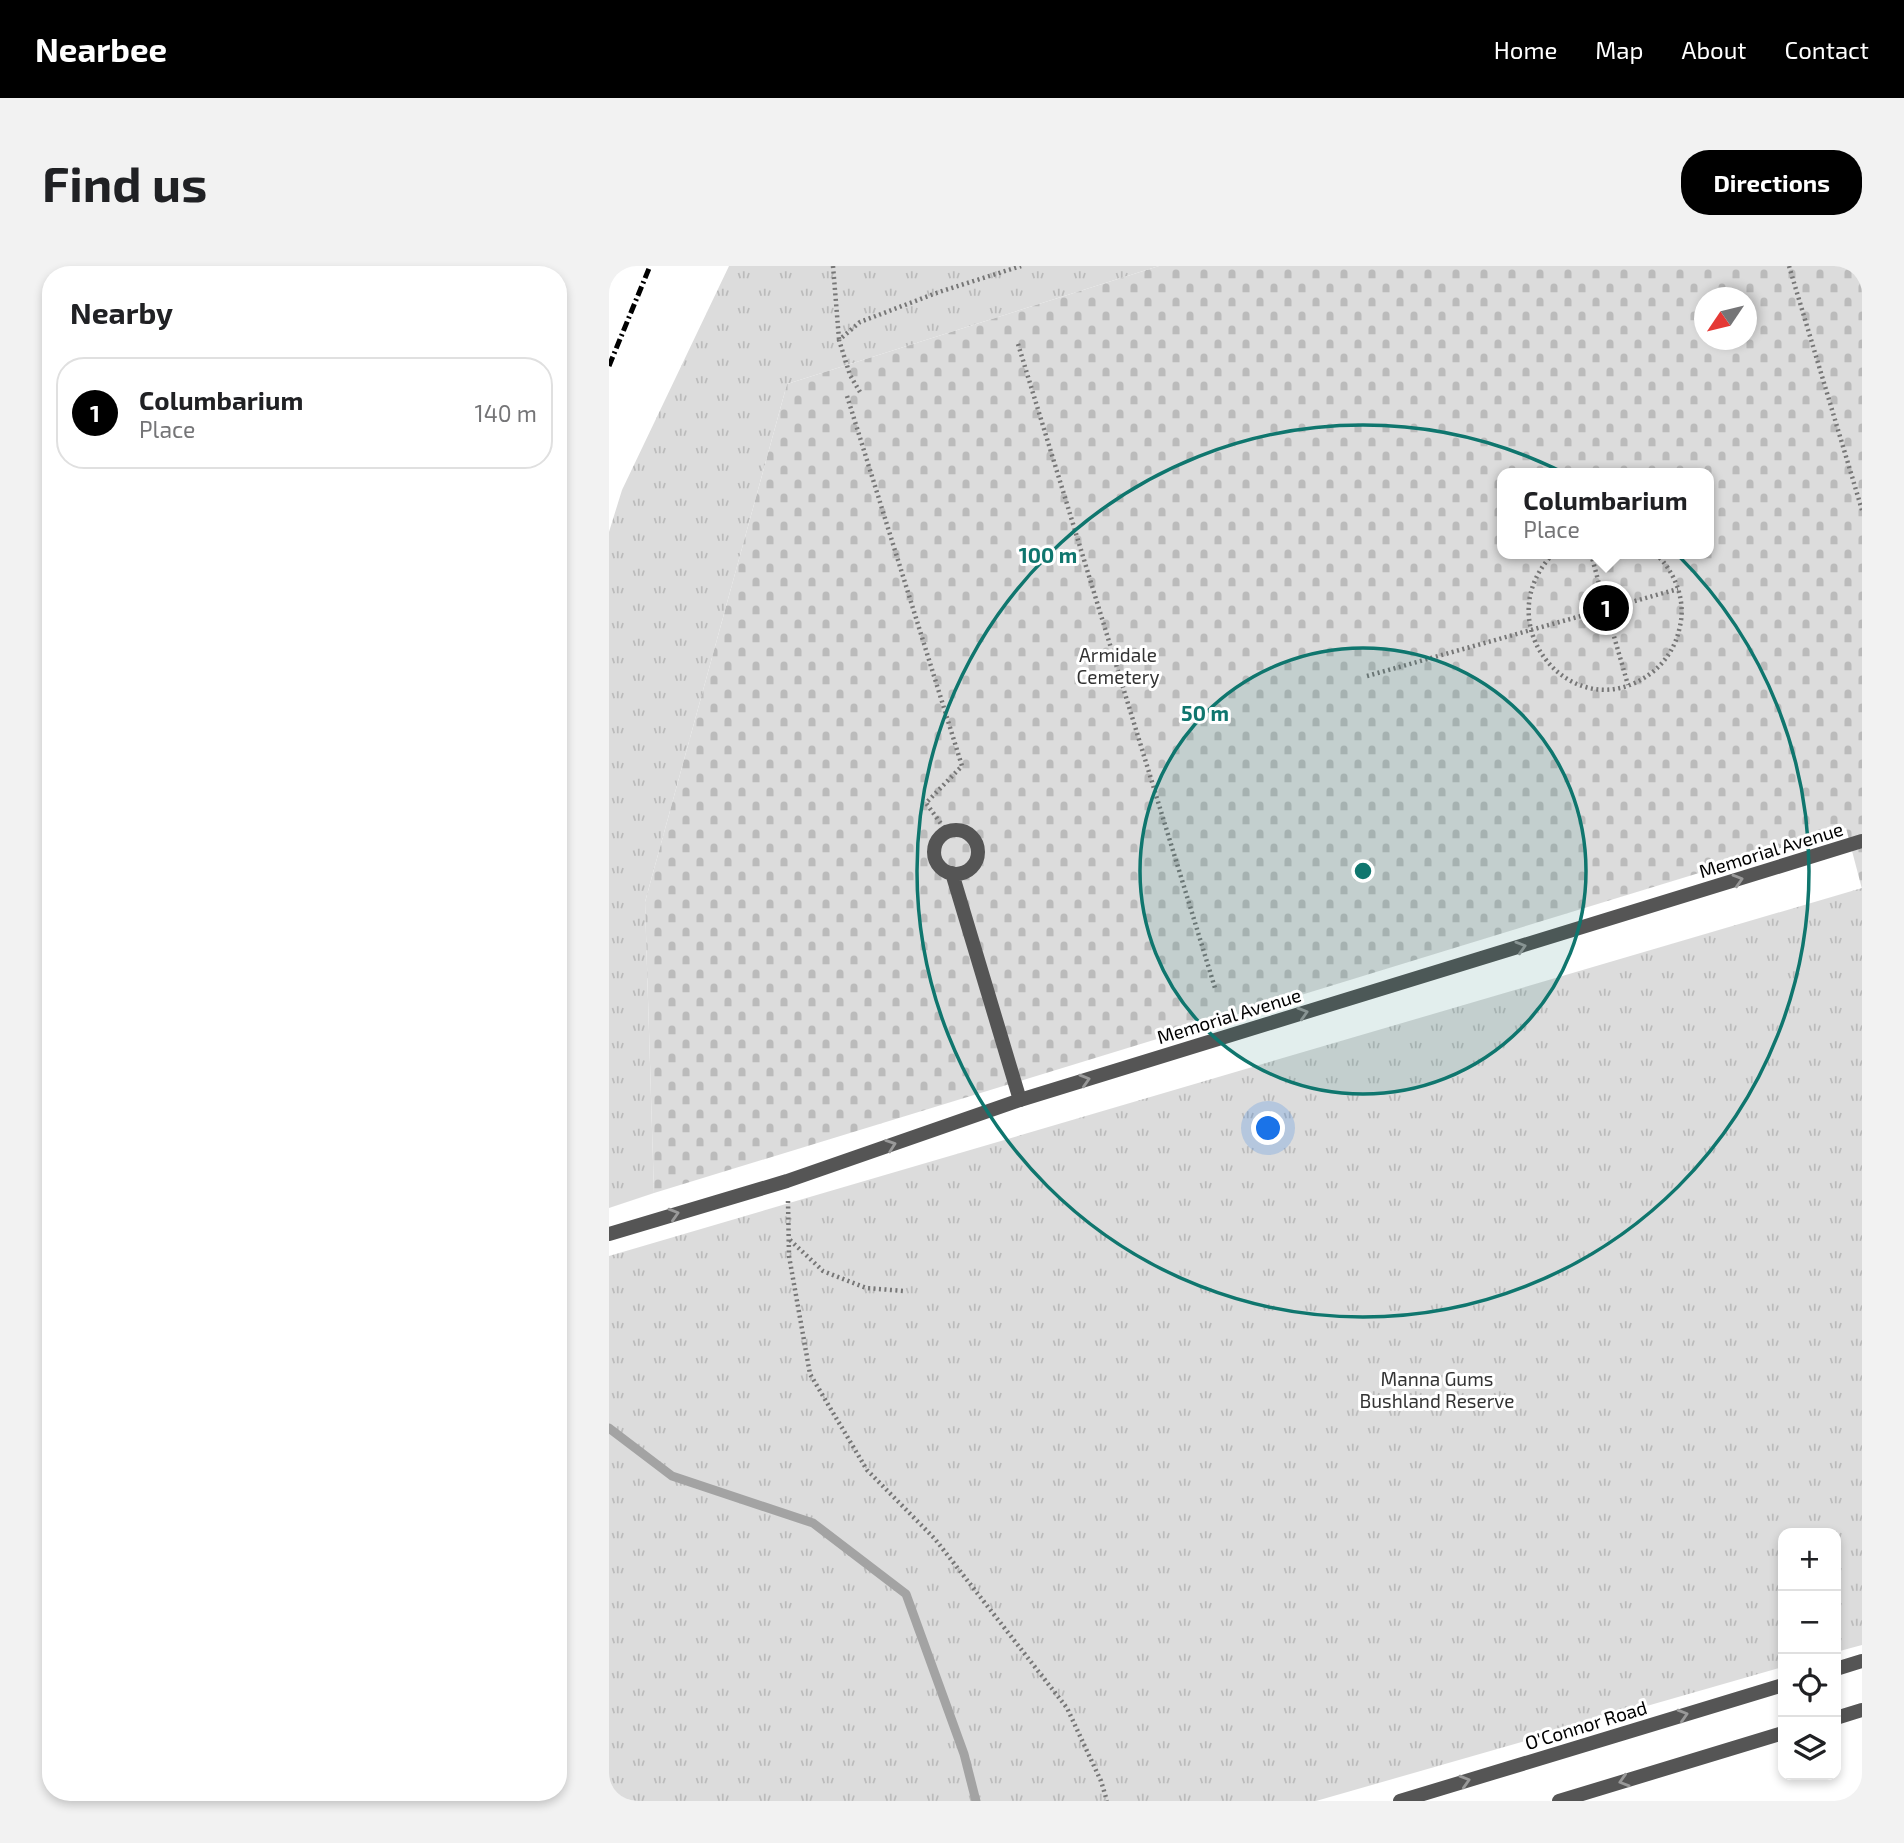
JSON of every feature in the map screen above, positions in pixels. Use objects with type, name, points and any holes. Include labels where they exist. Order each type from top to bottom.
[{"type":"street","points":[[961,831],[976,844],[978,851],[968,870],[952,873],[942,868],[934,856],[936,842],[947,832],[961,831]]},
{"type":"street","name":"Memorial Avenue","points":[[609,1234],[787,1181],[1020,1100],[1862,841]]},
{"type":"street","points":[[952,873],[1020,1100]]},
{"type":"street","points":[[1841,1667],[1862,1661]]},
{"type":"street","name":"O'Connor Road","points":[[1400,1801],[1778,1687]]},
{"type":"street","points":[[1839,1717],[1862,1710]]},
{"type":"street","points":[[1559,1801],[1778,1735]]},
{"type":"path","points":[[833,266],[839,340],[850,375],[860,392]]},
{"type":"path","points":[[839,340],[860,322],[939,292],[1021,266]]},
{"type":"path","points":[[1789,266],[1862,510]]},
{"type":"path","points":[[1018,344],[1215,988]]},
{"type":"path","points":[[848,396],[962,766],[926,803],[947,832]]},
{"type":"path","points":[[1549,559],[1534,578],[1529,595],[1529,630],[1535,647],[1559,674],[1593,688],[1628,685],[1658,668],[1669,655],[1681,623],[1678,589],[1671,570],[1661,559]]},
{"type":"path","points":[[1592,559],[1601,591]]},
{"type":"path","points":[[1624,604],[1678,589]]},
{"type":"path","points":[[1609,590],[1618,594],[1624,604],[1622,616],[1611,626],[1598,625],[1588,614],[1592,596],[1601,591],[1609,590]]},
{"type":"path","points":[[1367,676],[1588,614]]},
{"type":"path","points":[[1611,626],[1628,685]]},
{"type":"path","points":[[788,1194],[789,1240],[810,1374],[867,1470],[935,1539],[1067,1708],[1101,1780],[1107,1801]]},
{"type":"path","points":[[789,1240],[823,1271],[866,1288],[904,1291]]},
{"type":"green space","points":[[729,266],[1159,266],[787,384],[645,902],[654,1193],[609,1208],[609,532],[622,490]]},
{"type":"green space","name":"Armidale Cemetery","points":[[1159,266],[1862,266],[1862,889],[1846,828],[654,1193],[645,902],[787,384]]},
{"type":"green space","name":"Manna Gums Bushland Reserve","points":[[1862,888],[1862,1645],[1841,1651],[1841,1528],[1778,1528],[1778,1668],[1316,1801],[609,1801],[609,1256]]},
{"type":"waterway","points":[[609,1428],[672,1476],[813,1523],[906,1594],[964,1754],[976,1801]]},
{"type":"railway","points":[[609,366],[650,266]]},
{"type":"place","name":"Columbarium","points":[[1606,608]]}]
